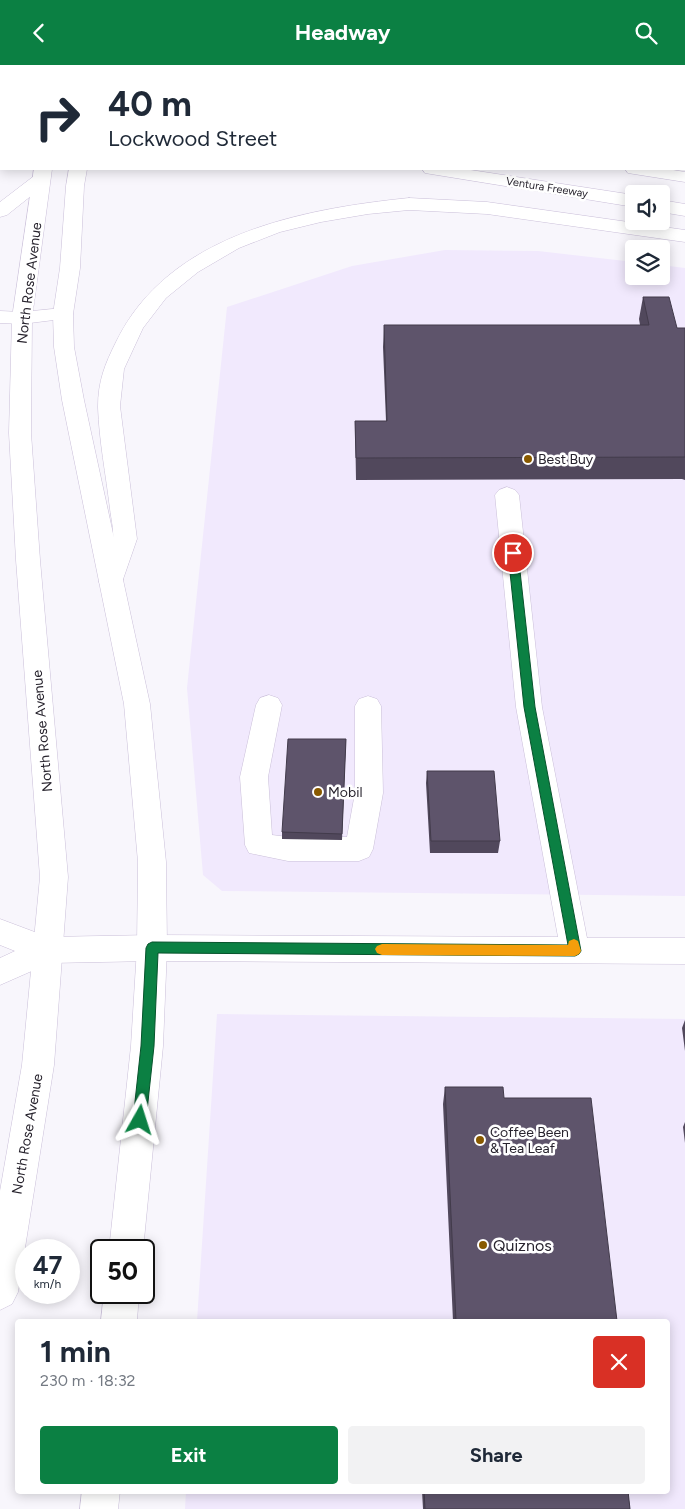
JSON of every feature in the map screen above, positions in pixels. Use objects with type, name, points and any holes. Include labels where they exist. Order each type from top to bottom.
[{"type":"main road","name":"Ventura Freeway","points":[[437,170],[625,200]]},
{"type":"main road","points":[[640,170],[685,177]]},
{"type":"main road","points":[[0,211],[41,174]]},
{"type":"main road","name":"North Rose Avenue","points":[[0,1292],[38,1065],[54,877],[28,560],[20,433],[22,318],[38,213],[41,174]]},
{"type":"main road","points":[[77,178],[70,268],[63,314],[64,347],[73,400],[137,704],[152,861],[152,948],[148,1046],[127,1239]]},
{"type":"main road","points":[[111,582],[125,539],[109,405],[113,369],[133,327],[159,294],[190,268],[232,244],[273,228],[321,216],[368,208],[409,204],[505,210],[685,236]]},
{"type":"main road","points":[[670,208],[685,210]]},
{"type":"main road","points":[[0,317],[22,318],[63,314]]},
{"type":"main road","points":[[507,495],[529,707],[575,951]]},
{"type":"main road","points":[[269,705],[254,777],[259,845],[288,849],[359,849],[370,793],[368,706]]},
{"type":"main road","points":[[0,932],[47,950],[152,948],[685,951]]},
{"type":"main road","points":[[0,972],[47,950]]},
{"type":"main road","points":[[119,1319],[121,1304]]},
{"type":"main road","points":[[99,1509],[101,1494]]},
{"type":"shaded area","points":[[445,250],[538,251],[625,261],[625,285],[670,285],[670,266],[685,268],[685,896],[222,891],[203,875],[187,688],[227,307],[352,266]]},
{"type":"shaded area","points":[[217,1014],[685,1019],[685,1509],[185,1509],[186,1494],[670,1494],[670,1319],[197,1319]]},
{"type":"building","points":[[643,297],[669,297],[677,328],[685,328],[685,457],[356,458],[355,421],[387,421],[384,325],[649,325]]},
{"type":"building","points":[[288,739],[346,739],[342,834],[282,832]]},
{"type":"building","points":[[427,771],[494,771],[500,841],[431,841]]},
{"type":"building","points":[[445,1087],[503,1087],[504,1098],[591,1098],[617,1319],[456,1319]]},
{"type":"building","points":[[424,1494],[628,1494],[630,1509],[425,1509]]},
{"type":"slow traffic","points":[[382,949],[575,951],[574,944]]},
{"type":"place","name":"Best Buy","points":[[528,459]]},
{"type":"place","name":"Mobil","points":[[318,792]]},
{"type":"place","name":"Coffee Been & Tea Leaf","points":[[480,1140]]},
{"type":"place","name":"Quiznos","points":[[483,1245]]},
{"type":"route","points":[[140,1120],[148,1046],[152,948],[575,951],[529,707],[513,553]]}]
